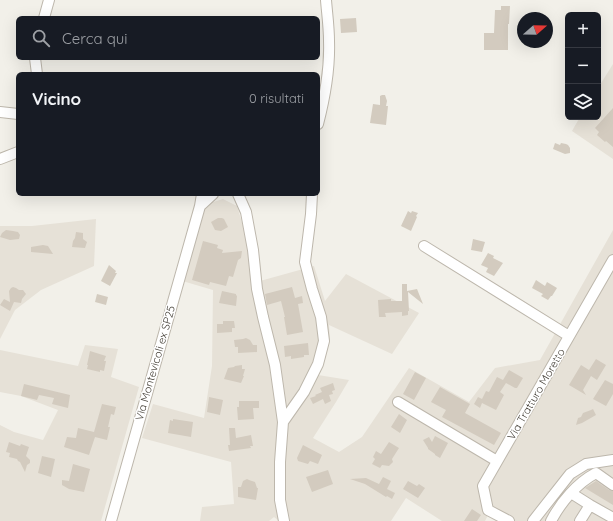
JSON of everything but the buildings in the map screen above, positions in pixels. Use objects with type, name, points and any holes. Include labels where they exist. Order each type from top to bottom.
[{"type":"street","points":[[45,16],[49,0]]},
{"type":"street","points":[[320,116],[327,74],[329,41],[326,0]]},
{"type":"street","points":[[35,60],[37,72]]},
{"type":"street","points":[[0,112],[16,114]]},
{"type":"street","points":[[0,159],[16,153]]},
{"type":"street","name":"Via Montevicoli ex SP25","points":[[111,521],[200,206],[207,196]]},
{"type":"street","points":[[237,196],[246,212],[262,317],[275,365],[283,422],[280,462],[280,500],[284,521]]},
{"type":"street","points":[[283,422],[304,392],[318,364],[324,341],[321,318],[305,262],[312,196]]},
{"type":"street","points":[[424,246],[569,336]]},
{"type":"street","name":"Via Tratturo Moretto","points":[[509,521],[488,510],[483,486],[613,260]]},
{"type":"street","points":[[398,402],[497,461]]},
{"type":"street","points":[[533,521],[570,474],[586,464],[613,460]]},
{"type":"street","points":[[545,506],[553,516],[571,493],[596,473],[613,484]]},
{"type":"street","points":[[571,493],[613,518]]},
{"type":"street","points":[[580,521],[590,505]]},
{"type":"shaded area","points":[[613,64],[613,159],[572,131],[578,120],[601,120],[601,83]]},
{"type":"shaded area","points":[[223,199],[237,206],[260,281],[314,266],[325,301],[346,274],[419,313],[392,354],[329,325],[330,340],[318,375],[349,380],[313,438],[339,452],[362,437],[409,368],[469,402],[495,368],[540,360],[613,230],[613,521],[499,521],[488,515],[485,521],[442,521],[406,498],[391,521],[279,521],[274,517],[269,521],[200,521],[202,507],[234,504],[231,462],[142,438],[153,404],[204,418],[212,366],[213,290],[179,280],[200,206]]},
{"type":"shaded area","points":[[96,219],[94,266],[41,290],[15,310],[0,339],[0,226],[32,226]]},
{"type":"shaded area","points":[[85,345],[118,349],[111,377],[139,387],[101,521],[0,521],[0,425],[14,432],[43,440],[58,410],[21,396],[0,392],[0,350],[78,366]]}]
